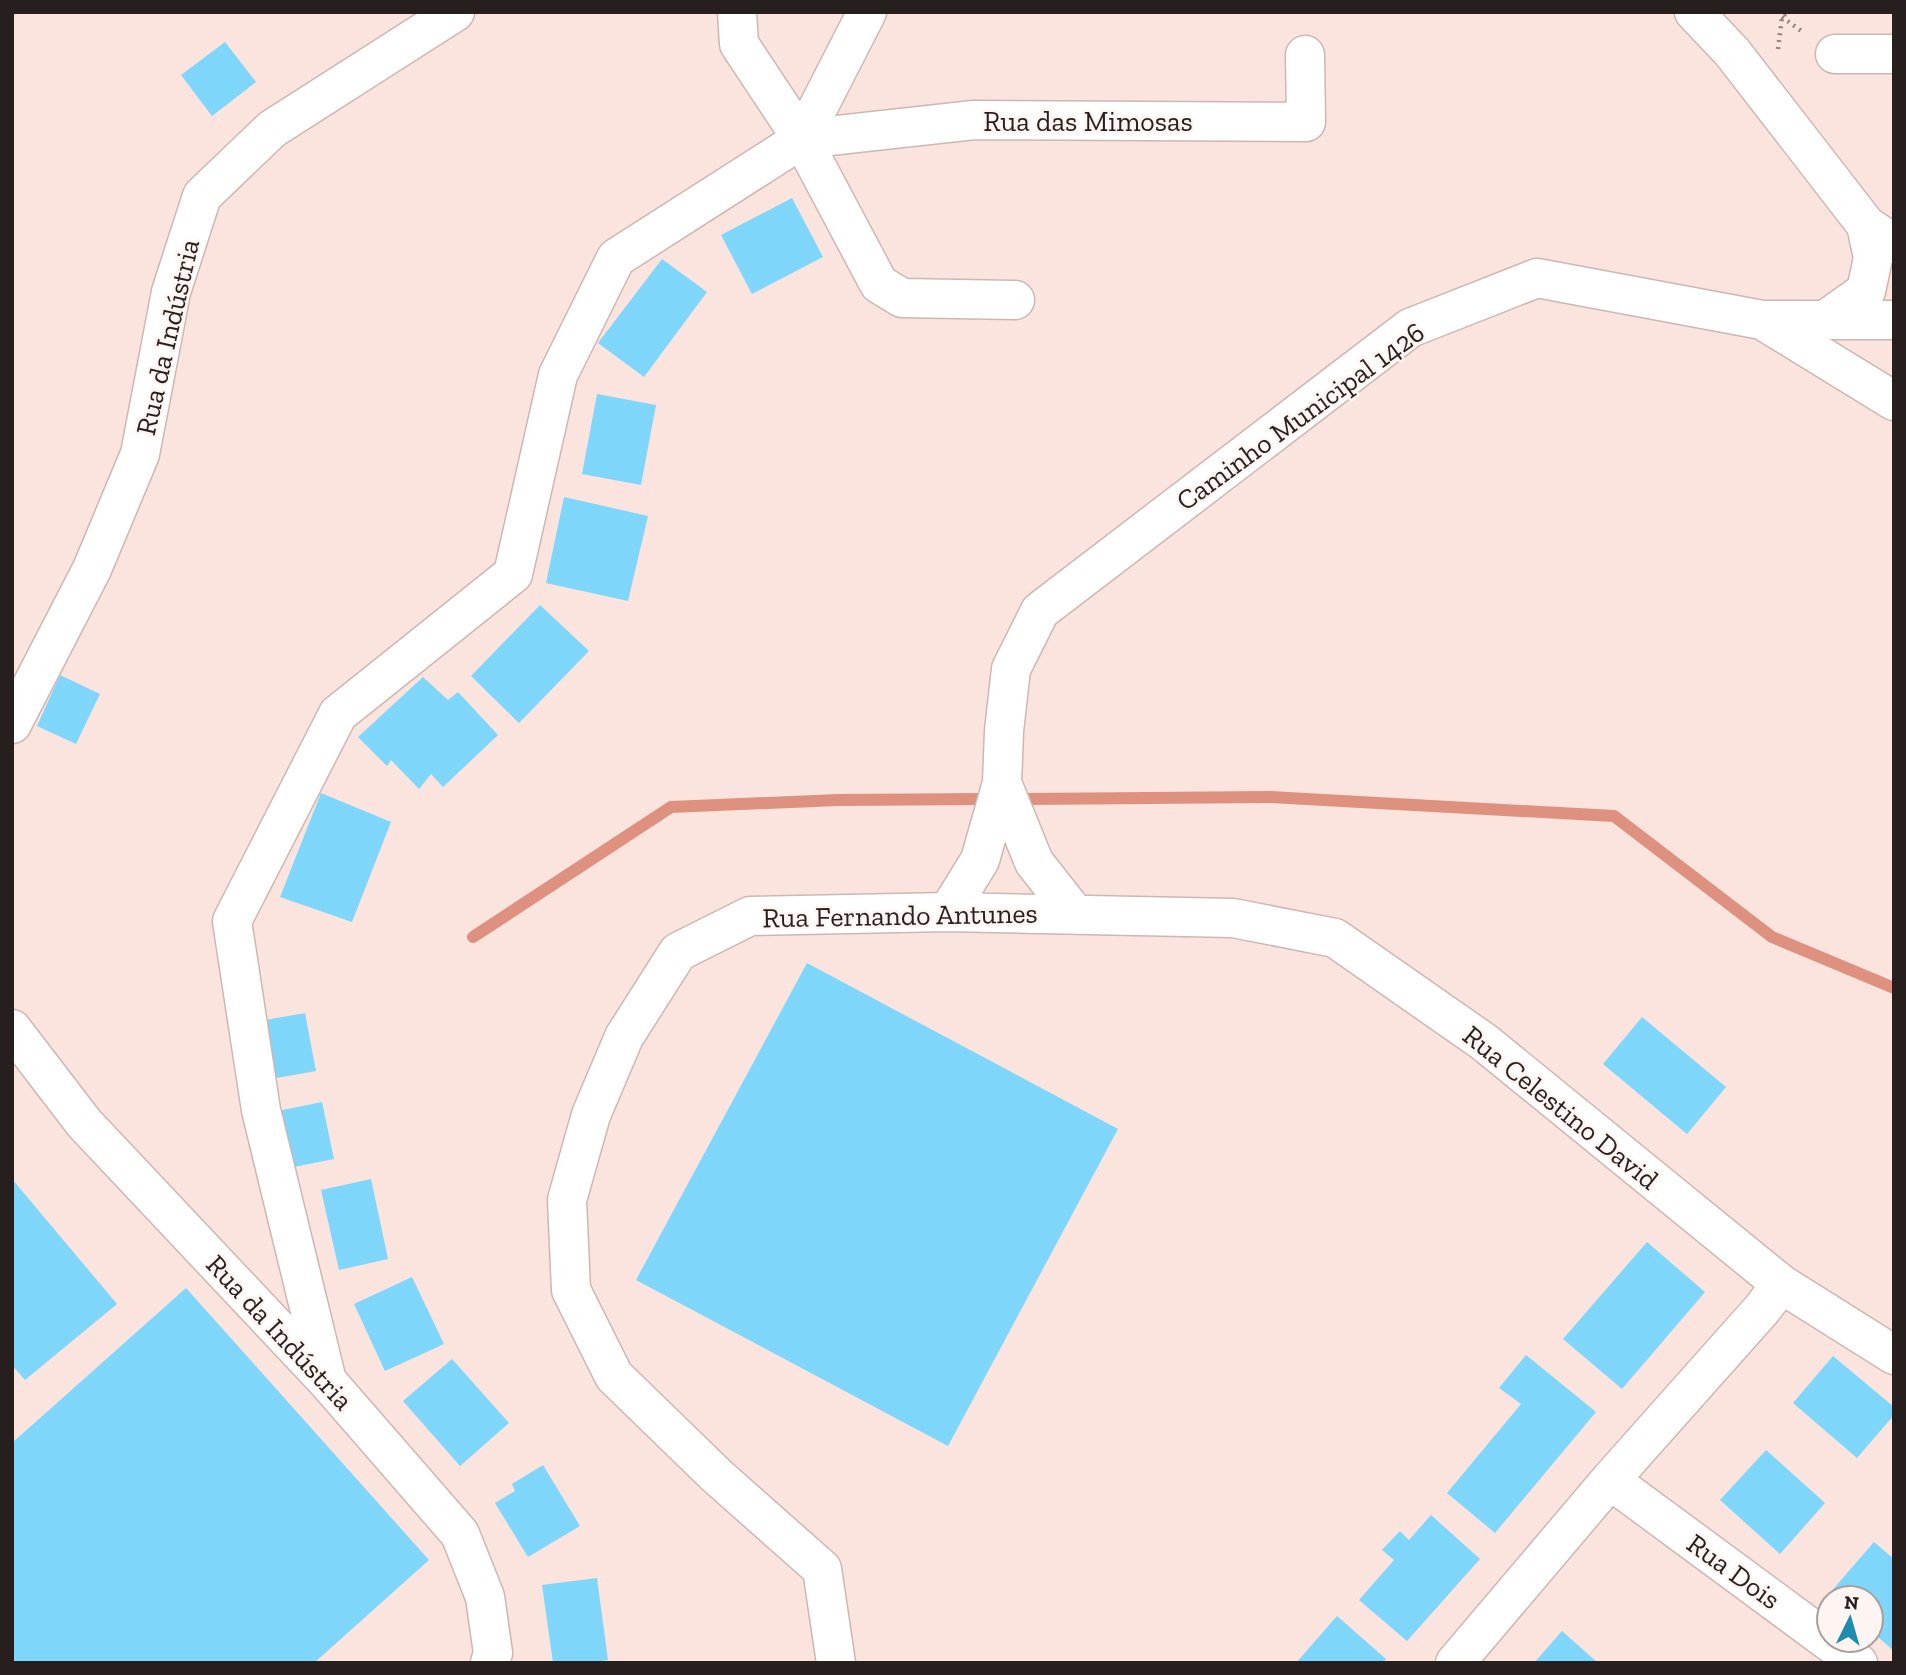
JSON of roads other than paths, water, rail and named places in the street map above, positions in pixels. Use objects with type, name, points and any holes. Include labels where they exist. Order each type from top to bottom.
[{"type":"street","name":"Rua da Indústria","points":[[12,724],[92,569],[140,454],[171,292],[202,196],[272,129],[455,12]]},
{"type":"street","points":[[737,12],[739,44],[802,139],[879,284],[902,299],[1016,300]]},
{"type":"street","points":[[327,1381],[261,1110],[232,921],[338,714],[513,573],[558,375],[615,258],[802,139],[867,12]]},
{"type":"street","points":[[1694,12],[1732,52],[1880,234],[1866,291],[1824,320]]},
{"type":"street","points":[[1835,54],[1894,54]]},
{"type":"street","name":"Rua das Mimosas","points":[[802,139],[974,120],[1306,122],[1305,55]]},
{"type":"street","name":"Caminho Municipal 1426","points":[[948,912],[980,860],[1002,783],[1011,669],[1040,611],[1410,328],[1537,278],[1762,320],[1894,320]]},
{"type":"street","name":"Caminho Municipal 1426","points":[[1762,320],[1894,401]]},
{"type":"street","name":"Caminho Municipal 1426","points":[[1002,783],[1034,862],[1074,913]]},
{"type":"street","name":"Rua Fernando Antunes","points":[[836,1663],[822,1569],[717,1476],[614,1377],[571,1290],[567,1200],[591,1115],[624,1037],[678,952],[750,916],[948,912],[1233,918],[1335,938]]},
{"type":"street","name":"Rua Celestino David","points":[[1335,938],[1483,1042],[1781,1284],[1894,1355]]},
{"type":"street","name":"Rua da Indústria","points":[[12,1029],[83,1123],[327,1381],[460,1534],[485,1597],[494,1653],[490,1663]]},
{"type":"street","points":[[1455,1663],[1781,1284]]},
{"type":"street","name":"Rua Dois","points":[[1610,1480],[1858,1663]]},
{"type":"waterway","points":[[1026,799],[1270,797],[1614,816],[1772,937],[1894,988]]},
{"type":"waterway","points":[[473,937],[671,807],[838,800],[985,799]]}]
